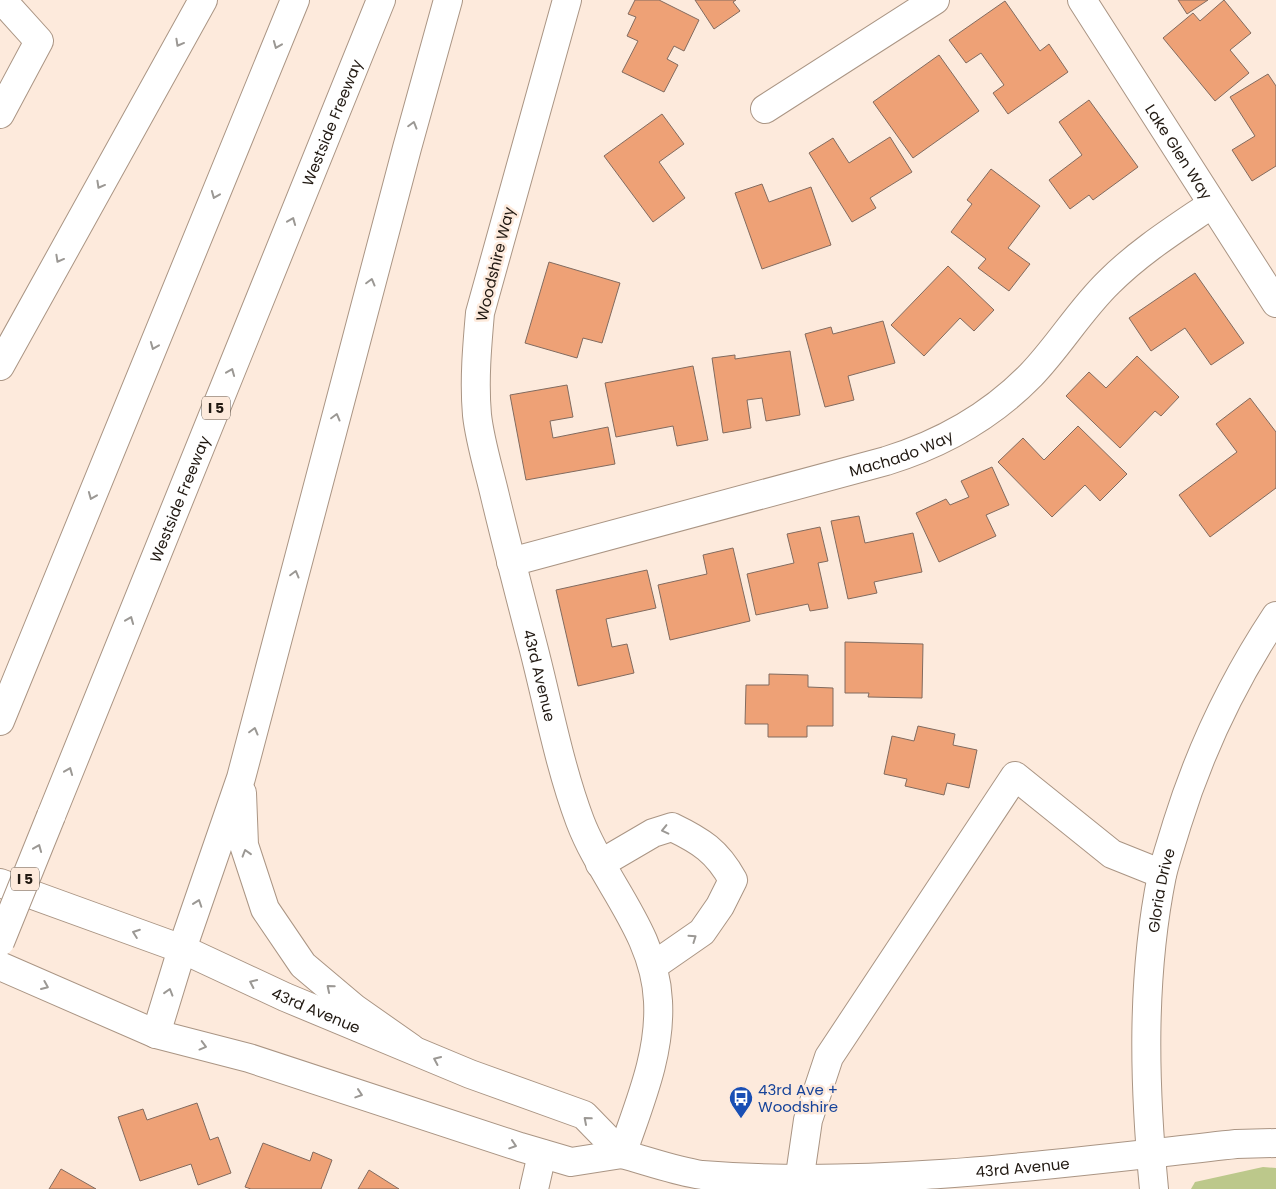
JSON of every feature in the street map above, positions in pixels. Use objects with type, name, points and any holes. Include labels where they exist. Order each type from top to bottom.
[{"type":"main road","points":[[0,114],[39,41],[2,0]]},
{"type":"main road","points":[[0,366],[203,0]]},
{"type":"main road","points":[[0,721],[295,0]]},
{"type":"main road","name":"Westside Freeway","points":[[0,942],[381,0]]},
{"type":"main road","points":[[156,1034],[182,949],[242,778],[406,148],[448,0]]},
{"type":"main road","name":"Woodshire Way","points":[[511,562],[477,414],[476,355],[480,314],[567,0]]},
{"type":"main road","points":[[765,109],[935,0]]},
{"type":"main road","name":"Lake Glen Way","points":[[1082,0],[1276,303]]},
{"type":"main road","name":"Machado Way","points":[[511,562],[886,461],[917,451],[961,431],[996,406],[1032,374],[1109,282],[1151,246],[1212,204]]},
{"type":"main road","name":"43rd Avenue","points":[[511,562],[566,776],[580,821],[600,864],[642,934],[653,966],[658,1000],[658,1034],[651,1067],[622,1154]]},
{"type":"main road","name":"Gloria Drive","points":[[1154,1189],[1150,1154],[1145,1061],[1147,994],[1162,874],[1190,785],[1221,710],[1252,651],[1276,616]]},
{"type":"main road","points":[[809,1184],[808,1120],[829,1057],[1015,776],[1112,854],[1162,874]]},
{"type":"main road","points":[[242,778],[244,846],[265,909],[303,965],[354,1008],[412,1048]]},
{"type":"main road","points":[[600,864],[653,833],[672,827],[700,840],[723,861],[733,880],[720,906],[702,932],[653,966]]},
{"type":"main road","name":"43rd Avenue","points":[[0,883],[182,949],[285,997],[412,1048],[470,1074],[584,1115],[622,1154]]},
{"type":"main road","name":"43rd Avenue","points":[[0,966],[156,1034],[249,1058],[571,1162],[622,1154],[701,1174],[809,1184],[937,1179],[1236,1144],[1276,1144]]},
{"type":"main road","points":[[534,1189],[542,1154]]},
{"type":"green space","points":[[1263,1167],[1276,1168],[1276,1189],[1191,1189],[1195,1182]]},
{"type":"building","points":[[635,0],[659,0],[699,20],[684,51],[674,46],[667,59],[678,65],[664,92],[622,72],[638,41],[627,36],[636,17],[628,14]]},
{"type":"building","points":[[695,0],[736,0],[733,2],[740,11],[714,29]]},
{"type":"building","points":[[1178,0],[1208,0],[1187,14]]},
{"type":"building","points":[[1224,0],[1251,33],[1230,50],[1249,73],[1215,101],[1163,38],[1193,13],[1200,21]]},
{"type":"building","points":[[1005,1],[1040,51],[1049,44],[1068,72],[1008,114],[993,93],[1004,85],[981,53],[966,63],[949,40]]},
{"type":"building","points":[[939,55],[979,111],[913,158],[873,102]]},
{"type":"building","points":[[1268,74],[1276,86],[1276,166],[1252,181],[1232,150],[1255,136],[1230,97]]},
{"type":"building","points":[[1089,100],[1138,167],[1093,200],[1089,195],[1070,209],[1049,180],[1082,155],[1059,122]]},
{"type":"building","points":[[662,114],[684,144],[659,162],[685,198],[653,222],[604,156]]},
{"type":"building","points":[[890,137],[912,172],[870,198],[876,208],[852,222],[809,153],[833,138],[849,163]]},
{"type":"building","points":[[991,169],[1040,206],[1008,248],[1030,264],[1009,291],[978,268],[986,259],[951,232],[972,204],[967,200]]},
{"type":"building","points":[[762,184],[769,202],[811,187],[831,245],[762,269],[735,193]]},
{"type":"building","points":[[549,262],[620,283],[602,343],[583,338],[577,358],[525,343]]},
{"type":"building","points":[[948,266],[994,310],[974,331],[960,318],[924,356],[891,325]]},
{"type":"building","points":[[1195,273],[1244,343],[1211,365],[1185,328],[1151,351],[1129,318]]},
{"type":"building","points":[[883,321],[895,363],[848,376],[854,400],[825,407],[805,334],[831,327],[833,334]]},
{"type":"building","points":[[790,351],[800,415],[766,421],[762,398],[747,400],[751,428],[723,433],[712,358],[735,355],[735,359]]},
{"type":"building","points":[[1137,356],[1179,397],[1161,416],[1155,411],[1120,448],[1066,396],[1089,372],[1106,388]]},
{"type":"building","points":[[693,366],[708,440],[677,446],[673,426],[616,437],[605,383]]},
{"type":"building","points":[[567,385],[573,417],[550,421],[553,438],[608,427],[615,464],[526,480],[510,395]]},
{"type":"building","points":[[1250,398],[1276,432],[1276,488],[1210,537],[1179,495],[1237,452],[1216,424]]},
{"type":"building","points":[[1078,426],[1127,474],[1100,501],[1085,485],[1052,517],[998,462],[1023,438],[1044,460]]},
{"type":"building","points":[[992,467],[1009,505],[986,515],[996,536],[939,562],[916,513],[946,499],[950,505],[969,497],[961,481]]},
{"type":"building","points":[[859,516],[865,543],[913,533],[922,572],[874,582],[877,593],[848,599],[831,521]]},
{"type":"building","points":[[820,527],[828,561],[818,563],[828,608],[810,611],[808,604],[756,615],[747,574],[794,563],[787,534]]},
{"type":"building","points":[[733,548],[750,621],[670,640],[658,585],[707,574],[703,555]]},
{"type":"building","points":[[647,570],[656,608],[606,619],[612,647],[627,644],[634,673],[578,686],[556,590]]},
{"type":"building","points":[[845,642],[923,644],[922,698],[868,697],[869,693],[845,693]]},
{"type":"building","points":[[769,674],[808,675],[808,687],[833,688],[833,726],[807,726],[807,737],[768,737],[768,724],[745,724],[746,685],[769,685]]},
{"type":"building","points":[[918,726],[955,734],[953,745],[977,750],[969,788],[947,783],[944,795],[905,786],[907,779],[884,774],[892,736],[914,741]]},
{"type":"building","points":[[197,1103],[210,1140],[218,1137],[231,1173],[198,1185],[191,1164],[140,1181],[118,1117],[143,1109],[147,1120]]},
{"type":"building","points":[[263,1143],[310,1161],[313,1152],[332,1160],[321,1189],[251,1189],[245,1187]]},
{"type":"building","points":[[61,1169],[96,1189],[49,1189]]},
{"type":"building","points":[[369,1170],[399,1189],[358,1189]]},
{"type":"place","name":"43rd Ave + Woodshire","points":[[741,1119]]}]
